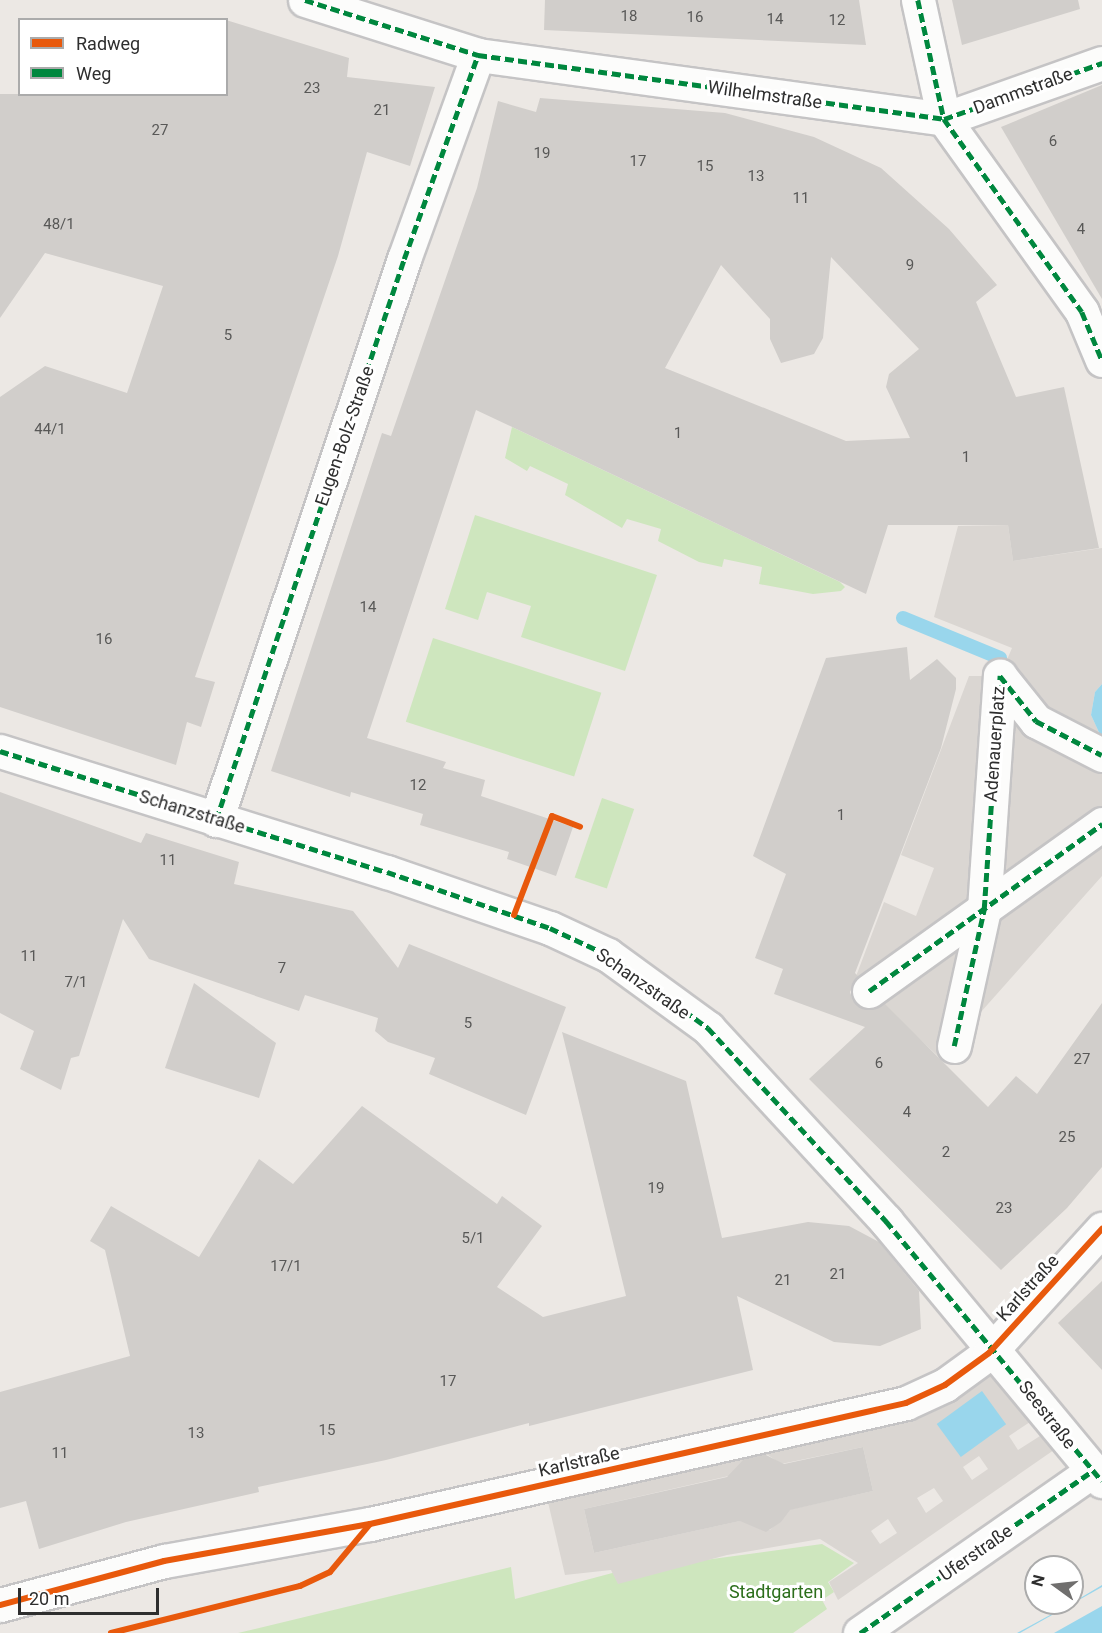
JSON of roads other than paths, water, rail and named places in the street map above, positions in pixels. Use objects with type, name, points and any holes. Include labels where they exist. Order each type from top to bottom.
[{"type":"street","name":"Wilhelmstraße","points":[[305,0],[478,55],[944,119]]},
{"type":"street","points":[[918,0],[944,119],[1082,312],[1102,360]]},
{"type":"street","name":"Eugen-Bolz-Straße","points":[[216,820],[397,281],[478,55]]},
{"type":"street","name":"Dammstraße","points":[[944,119],[1102,63]]},
{"type":"street","name":"Adenauerplatz","points":[[954,1046],[984,909],[1000,676],[1036,721],[1102,755]]},
{"type":"street","name":"Schanzstraße","points":[[0,751],[541,924],[608,955],[708,1028],[886,1221],[994,1347]]},
{"type":"street","points":[[869,991],[1102,824]]},
{"type":"street","name":"Karlstraße","points":[[0,1605],[164,1562],[370,1524],[786,1428],[878,1411],[945,1385],[994,1347],[1102,1229]]},
{"type":"street","name":"Seestraße","points":[[994,1347],[1097,1476]]},
{"type":"street","name":"Uferstraße","points":[[860,1633],[1097,1476]]},
{"type":"water","points":[[1102,684],[1102,739],[1091,715],[1095,692]]},
{"type":"water","points":[[982,1391],[1006,1424],[961,1457],[937,1424]]},
{"type":"water","points":[[1102,1585],[1102,1633],[1017,1633],[1050,1615],[1084,1615],[1084,1596]]},
{"type":"waterway","points":[[903,618],[1000,658]]},
{"type":"park label","name":"Stadtgarten","points":[[776,1592]]}]
